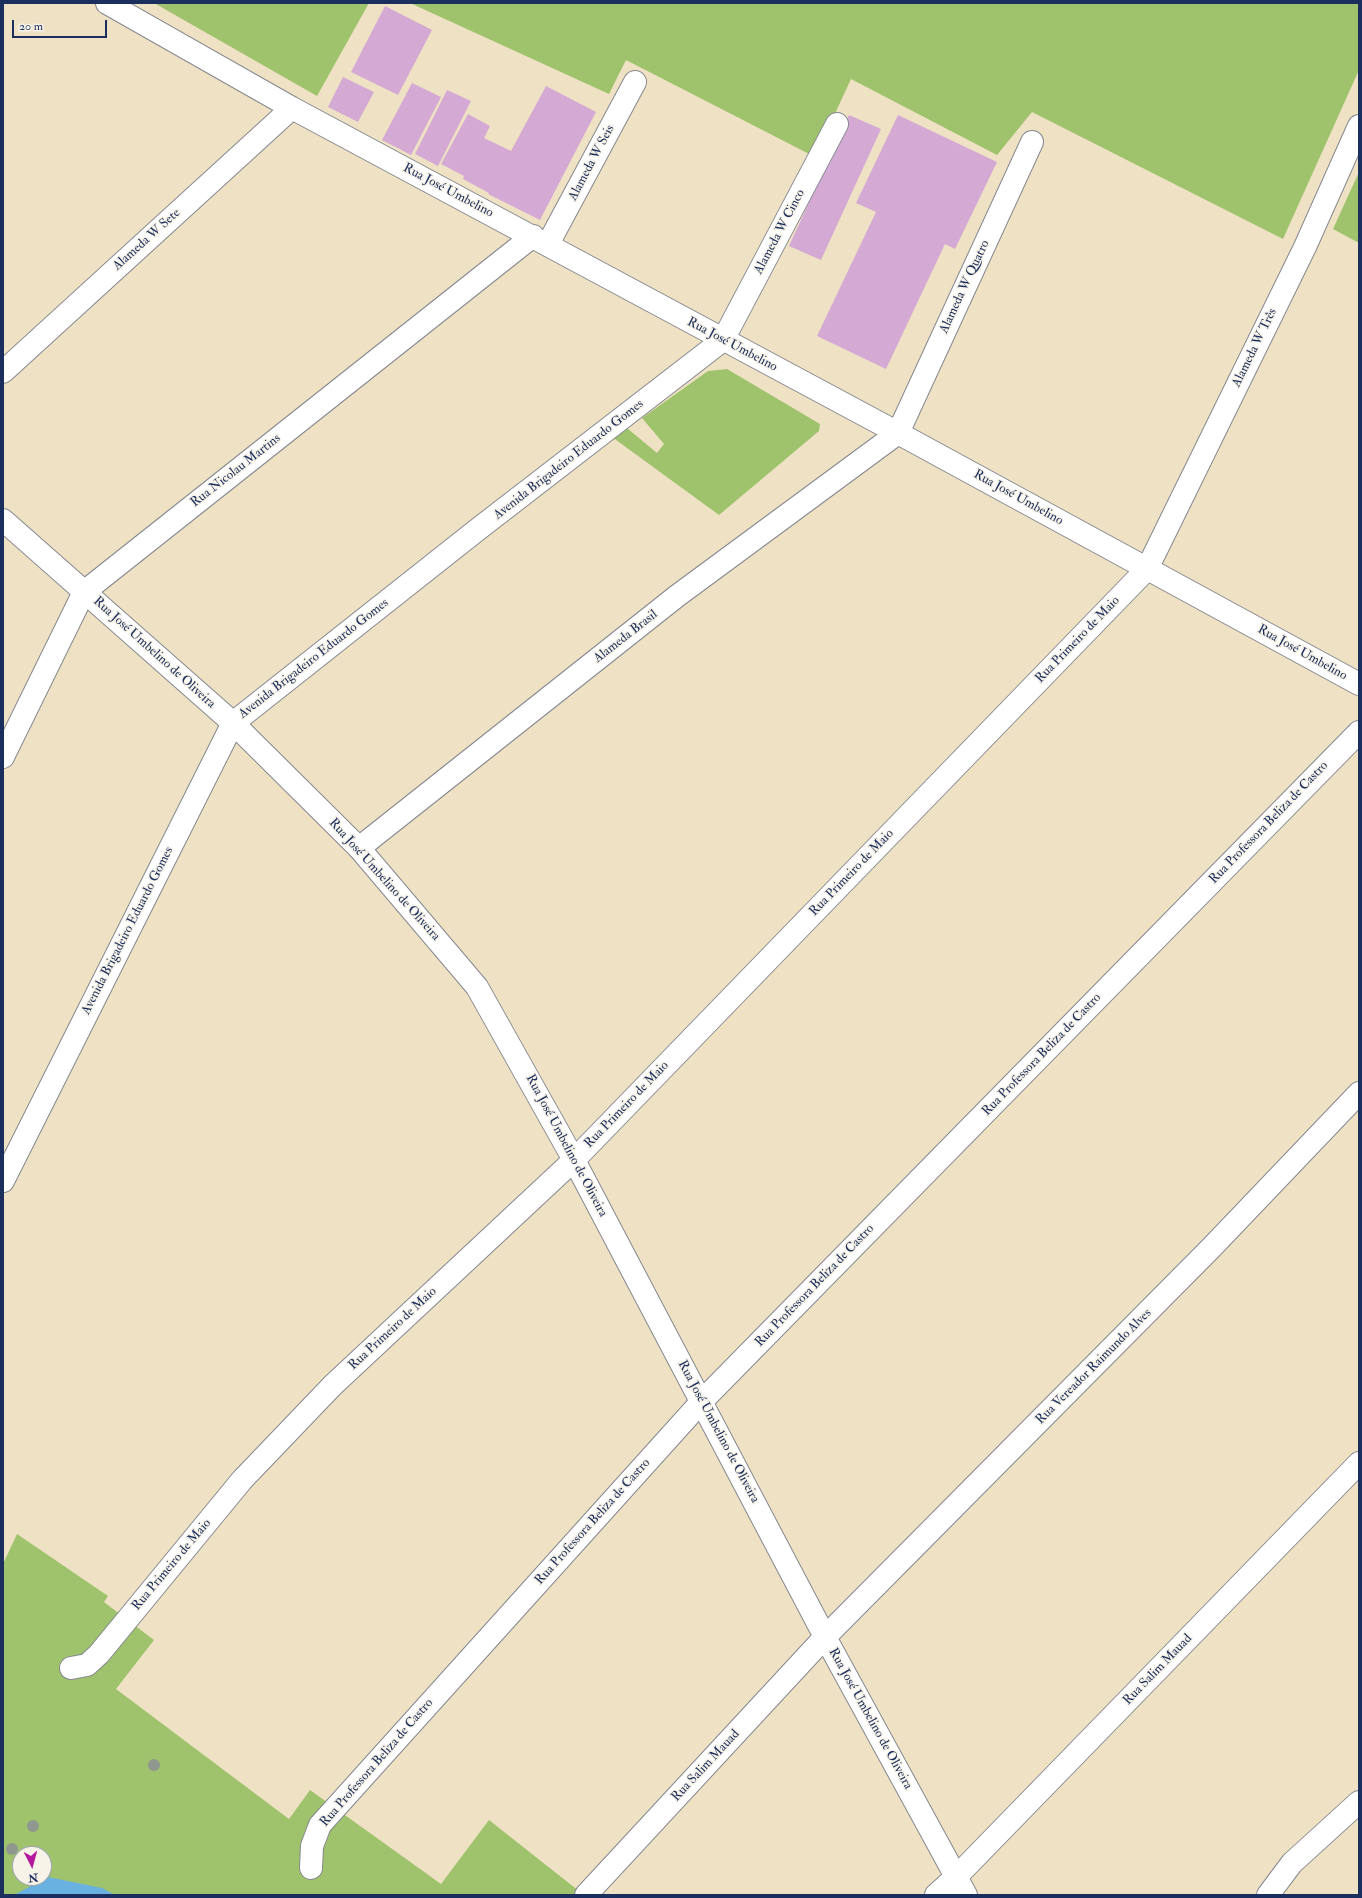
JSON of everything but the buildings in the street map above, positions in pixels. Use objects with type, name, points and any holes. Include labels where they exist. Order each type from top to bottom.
[{"type":"street","name":"Rua José Umbelino","points":[[107,3],[292,108],[541,240],[1359,684]]},
{"type":"street","name":"Alameda W Seis","points":[[541,240],[635,82]]},
{"type":"street","name":"Alameda W Sete","points":[[3,372],[292,108]]},
{"type":"street","name":"Alameda W Cinco","points":[[723,340],[837,124]]},
{"type":"street","name":"Alameda W Três","points":[[1147,569],[1305,248],[1359,126]]},
{"type":"street","name":"Alameda W Quatro","points":[[898,433],[1032,142]]},
{"type":"street","name":"Rua Nicolau Martins","points":[[3,757],[84,592],[541,240]]},
{"type":"street","name":"Avenida Brigadeiro Eduardo Gomes","points":[[3,1181],[233,723],[471,535],[723,340]]},
{"type":"street","name":"Alameda Brasil","points":[[359,848],[677,596],[898,433]]},
{"type":"street","name":"Rua José Umbelino de Oliveira","points":[[3,520],[233,723],[359,848],[477,987],[574,1160],[702,1401],[825,1638],[966,1895]]},
{"type":"street","name":"Rua Primeiro de Maio","points":[[71,1668],[87,1665],[99,1654],[242,1480],[333,1385],[574,1160],[1147,569]]},
{"type":"street","name":"Rua Professora Beliza de Castro","points":[[311,1868],[312,1846],[320,1825],[702,1401],[1359,732]]},
{"type":"street","name":"Rua Vereador Raimundo Alves","points":[[825,1638],[1212,1247],[1359,1093]]},
{"type":"street","name":"Rua Salim Mauad","points":[[936,1895],[1359,1463]]},
{"type":"street","name":"Rua Salim Mauad","points":[[586,1895],[825,1638]]},
{"type":"street","points":[[1268,1895],[1292,1864],[1359,1802]]},
{"type":"green space","points":[[154,3],[369,3],[317,96]]},
{"type":"green space","points":[[410,3],[1359,3],[1359,70],[1283,239],[1032,112],[997,155],[851,79],[815,157],[626,60],[609,94]]},
{"type":"green space","points":[[1359,172],[1359,243],[1333,229]]},
{"type":"green space","points":[[727,369],[820,424],[819,431],[719,515],[612,437],[627,428],[657,453],[664,444],[642,418],[708,371]]},
{"type":"green space","points":[[17,1534],[108,1596],[104,1602],[154,1640],[116,1689],[289,1819],[310,1790],[441,1884],[489,1820],[584,1895],[3,1895],[3,1564]]},
{"type":"water","points":[[52,1878],[102,1888],[115,1895],[14,1895],[31,1886],[52,1886]]}]
